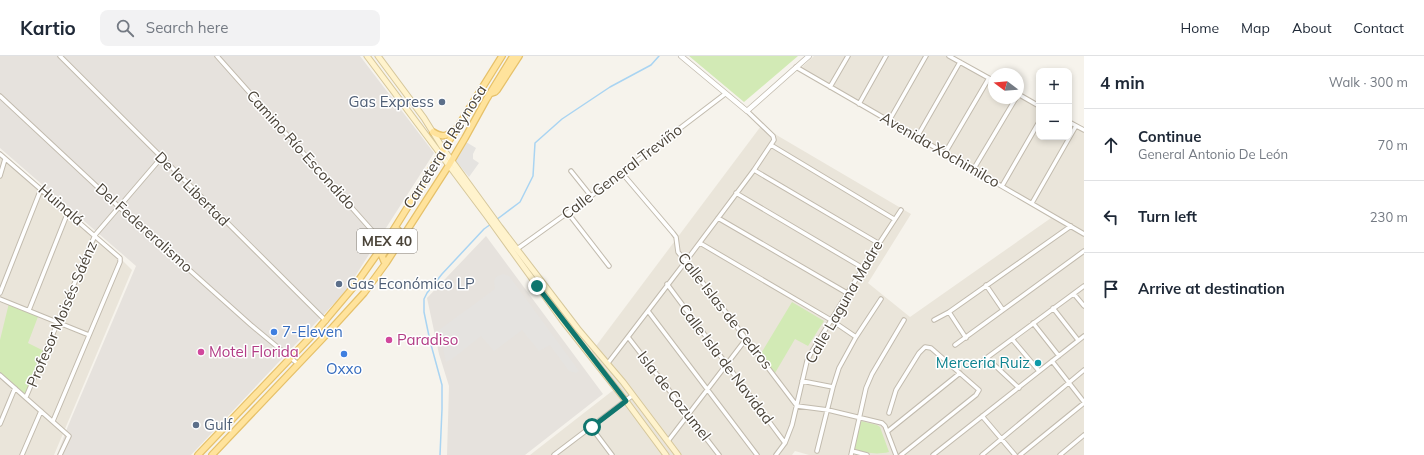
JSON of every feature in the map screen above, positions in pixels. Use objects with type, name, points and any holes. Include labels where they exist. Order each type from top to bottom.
[{"type":"main road","points":[[367,56],[442,152],[488,214],[562,320],[626,401],[666,455]]},
{"type":"main road","points":[[378,56],[433,132],[442,152]]},
{"type":"main road","name":"Carretera a Reynosa","points":[[198,455],[326,321],[356,284],[384,244],[427,177],[502,56]]},
{"type":"main road","name":"Carretera a Reynosa","points":[[212,455],[362,296],[386,263],[450,163],[489,94],[513,56]]},
{"type":"main road","points":[[489,94],[497,90],[519,56]]},
{"type":"main road","points":[[433,132],[438,136],[444,136],[450,134],[456,129]]},
{"type":"main road","points":[[386,263],[382,258],[423,189],[427,177]]},
{"type":"main road","points":[[498,228],[517,249],[578,329],[633,395],[678,455]]},
{"type":"street","name":"De la Libertad","points":[[60,56],[326,321]]},
{"type":"street","name":"Camino Río Escondido","points":[[217,56],[384,244]]},
{"type":"street","points":[[608,364],[754,170],[771,145],[774,137],[747,111],[681,56]]},
{"type":"street","points":[[747,111],[809,56]]},
{"type":"street","points":[[830,87],[848,56]]},
{"type":"street","points":[[860,104],[886,56]]},
{"type":"street","points":[[889,121],[926,56]]},
{"type":"street","points":[[949,56],[988,77]]},
{"type":"street","points":[[917,137],[960,62]]},
{"type":"street","name":"Avenida Xochimilco","points":[[796,67],[1084,234]]},
{"type":"street","points":[[945,153],[988,80]]},
{"type":"street","name":"Calle General Treviño","points":[[517,249],[622,173],[725,94]]},
{"type":"street","name":"Del Federeralismo","points":[[0,96],[119,207],[298,364]]},
{"type":"street","points":[[1024,97],[1036,104]]},
{"type":"street","points":[[973,170],[1012,104]]},
{"type":"street","points":[[1072,124],[1084,130]]},
{"type":"street","points":[[1032,203],[1076,126]]},
{"type":"street","points":[[1002,186],[1036,127]]},
{"type":"street","points":[[771,145],[894,219]]},
{"type":"street","name":"Huinalá","points":[[0,154],[120,258],[120,262],[89,335]]},
{"type":"street","name":"Profesor Moisés Sáénz","points":[[26,397],[94,234],[161,158]]},
{"type":"street","points":[[0,176],[6,159]]},
{"type":"street","points":[[754,170],[878,243]]},
{"type":"street","points":[[571,171],[591,196]]},
{"type":"street","name":"Calle Islas de Cedros","points":[[622,173],[673,233],[676,237],[676,249],[797,406]]},
{"type":"street","points":[[0,293],[41,189]]},
{"type":"street","points":[[736,193],[863,268]]},
{"type":"street","name":"Calle Laguna Madre","points":[[776,455],[785,443],[792,425],[802,380],[810,353],[878,243],[901,210]]},
{"type":"street","points":[[29,310],[68,212]]},
{"type":"street","points":[[568,213],[609,266]]},
{"type":"street","points":[[718,218],[847,293]]},
{"type":"street","points":[[934,320],[949,312],[1071,226]]},
{"type":"street","points":[[700,243],[831,320],[856,337]]},
{"type":"street","points":[[955,345],[1084,251]]},
{"type":"street","name":"Calle Isla de Navidad","points":[[667,284],[785,443]]},
{"type":"street","points":[[986,285],[1003,310]]},
{"type":"street","points":[[977,365],[1084,286]]},
{"type":"street","points":[[1074,294],[1084,306]]},
{"type":"street","points":[[0,299],[89,335],[53,421]]},
{"type":"street","points":[[817,451],[839,368],[856,337],[881,299]]},
{"type":"street","points":[[1053,308],[1078,340]]},
{"type":"street","points":[[648,311],[757,455]]},
{"type":"street","points":[[949,312],[966,338]]},
{"type":"street","points":[[867,455],[852,453],[866,388],[872,374],[904,320]]},
{"type":"street","points":[[1033,323],[1059,356]]},
{"type":"street","points":[[934,455],[1084,336]]},
{"type":"street","name":"Isla de Cozumel","points":[[628,337],[719,455]]},
{"type":"street","points":[[668,441],[746,339]]},
{"type":"street","points":[[1012,339],[1040,371]]},
{"type":"street","points":[[889,413],[891,402],[896,390],[922,349],[928,347],[979,390],[976,395],[901,455]]},
{"type":"street","points":[[986,358],[1019,388]]},
{"type":"street","points":[[1020,455],[1084,402],[1052,361]]},
{"type":"street","points":[[982,455],[1000,438],[1084,370]]},
{"type":"street","points":[[888,431],[960,373]]},
{"type":"street","points":[[0,375],[68,436],[60,455]]},
{"type":"street","points":[[802,380],[833,386]]},
{"type":"street","points":[[0,424],[15,388]]},
{"type":"street","points":[[554,455],[633,395]]},
{"type":"street","points":[[797,406],[828,410],[882,423],[888,431],[896,455]]},
{"type":"street","points":[[22,455],[41,411]]},
{"type":"street","points":[[982,416],[1015,455]]},
{"type":"street","points":[[592,427],[610,454]]},
{"type":"street","points":[[1060,455],[1084,435]]},
{"type":"shaded area","points":[[0,56],[360,56],[434,153],[345,292],[191,455],[57,455],[136,266],[0,148]]},
{"type":"shaded area","points":[[814,56],[946,56],[988,79],[988,104],[1024,104],[1024,98],[1036,105],[1036,140],[1072,140],[1072,125],[1084,132],[1084,455],[809,455],[795,451],[792,455],[530,455],[616,388],[590,354],[761,126],[911,214],[868,283],[910,317],[1051,218],[908,129],[800,69]]},
{"type":"shaded area","points":[[466,142],[476,148],[473,154],[473,159],[479,163],[469,177],[455,160]]},
{"type":"shaded area","points":[[0,157],[121,259],[132,270],[54,455],[0,455]]},
{"type":"shaded area","points":[[486,236],[603,394],[525,455],[447,455],[449,386],[439,354],[427,298]]},
{"type":"shaded area","points":[[503,274],[509,276],[579,371],[576,373],[569,371],[550,345],[539,351],[522,330],[494,351],[481,336],[446,362],[439,330],[495,289],[494,281],[496,277]]},
{"type":"green space","points":[[689,56],[798,56],[744,102]]},
{"type":"green space","points":[[792,302],[824,321],[808,346],[795,339],[775,373],[760,355]]},
{"type":"green space","points":[[9,303],[39,314],[28,343],[46,352],[26,397],[0,375],[0,340]]},
{"type":"green space","points":[[861,421],[880,427],[889,452],[871,453],[854,449]]},
{"type":"waterway","points":[[496,220],[520,202],[533,176],[535,143],[562,119],[610,87],[651,65],[659,56]]},
{"type":"waterway","points":[[440,455],[442,385],[430,341],[424,312],[424,299],[442,274],[484,229],[491,224]]},
{"type":"place","name":"Gas Express","points":[[442,102]]},
{"type":"place","name":"Gas Económico LP","points":[[339,284]]},
{"type":"place","name":"7-Eleven","points":[[274,332]]},
{"type":"place","name":"Paradiso","points":[[389,340]]},
{"type":"place","name":"Motel Florida","points":[[201,352]]},
{"type":"place","name":"Oxxo","points":[[344,354]]},
{"type":"place","name":"Merceria Ruiz","points":[[1038,363]]},
{"type":"place","name":"Gulf","points":[[196,425]]},
{"type":"route","points":[[537,286],[626,401],[592,427]]}]
